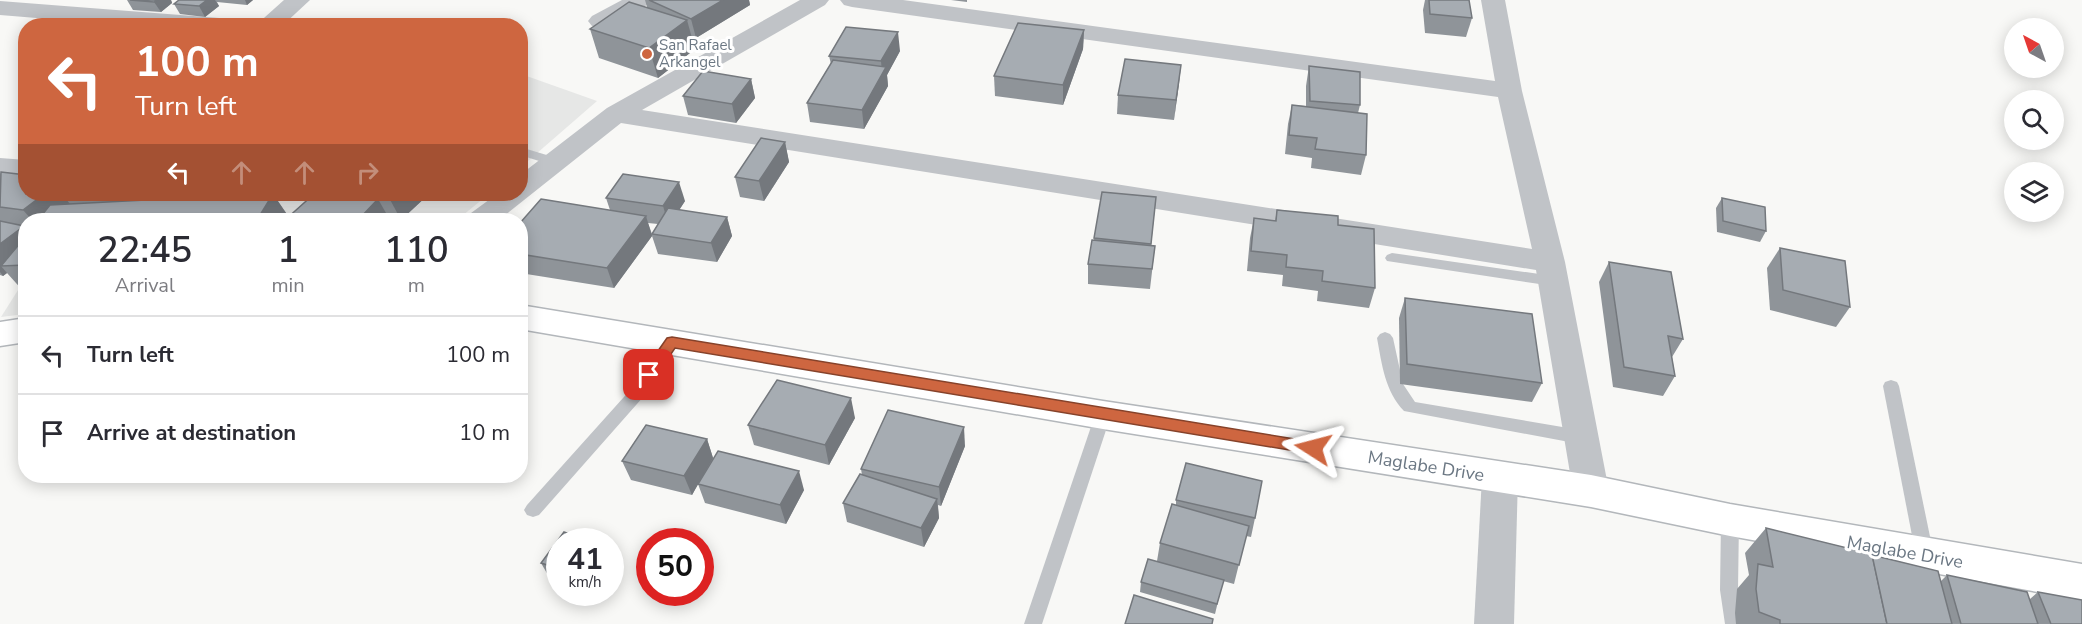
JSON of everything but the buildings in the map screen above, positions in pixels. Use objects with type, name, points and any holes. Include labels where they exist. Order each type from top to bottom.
[{"type":"main road","name":"Maglabe Drive","points":[[528,318],[1103,415],[1591,491],[1730,520],[2082,582]]},
{"type":"main road","points":[[0,334],[18,331]]},
{"type":"street","points":[[277,18],[298,0]]},
{"type":"street","points":[[600,21],[639,0]]},
{"type":"street","points":[[528,183],[616,114],[818,0]]},
{"type":"street","points":[[852,0],[1509,91]]},
{"type":"street","points":[[1493,0],[1509,91],[1551,271],[1591,491]]},
{"type":"street","points":[[0,8],[129,18]]},
{"type":"street","points":[[616,114],[1551,271]]},
{"type":"street","points":[[0,167],[18,168]]},
{"type":"street","points":[[490,213],[506,201]]},
{"type":"street","points":[[1494,624],[1500,477]]},
{"type":"lane","points":[[528,154],[555,162]]},
{"type":"lane","points":[[1392,258],[1551,271]]},
{"type":"lane","points":[[1385,338],[1396,390],[1399,398],[1410,407],[1580,437]]},
{"type":"lane","points":[[533,510],[638,392],[672,342]]},
{"type":"lane","points":[[1891,386],[1925,556]]},
{"type":"lane","points":[[1033,624],[1103,415]]},
{"type":"lane","points":[[1730,520],[1729,590],[1734,624]]},
{"type":"shaded area","points":[[528,76],[597,101],[528,161]]},
{"type":"shaded area","points":[[92,201],[480,201],[466,213],[78,213]]},
{"type":"shaded area","points":[[18,290],[18,315],[1,317]]},
{"type":"place","name":"San Rafael Arkangel","points":[[647,54]]},
{"type":"route","points":[[649,375],[672,342],[1313,448]]}]
